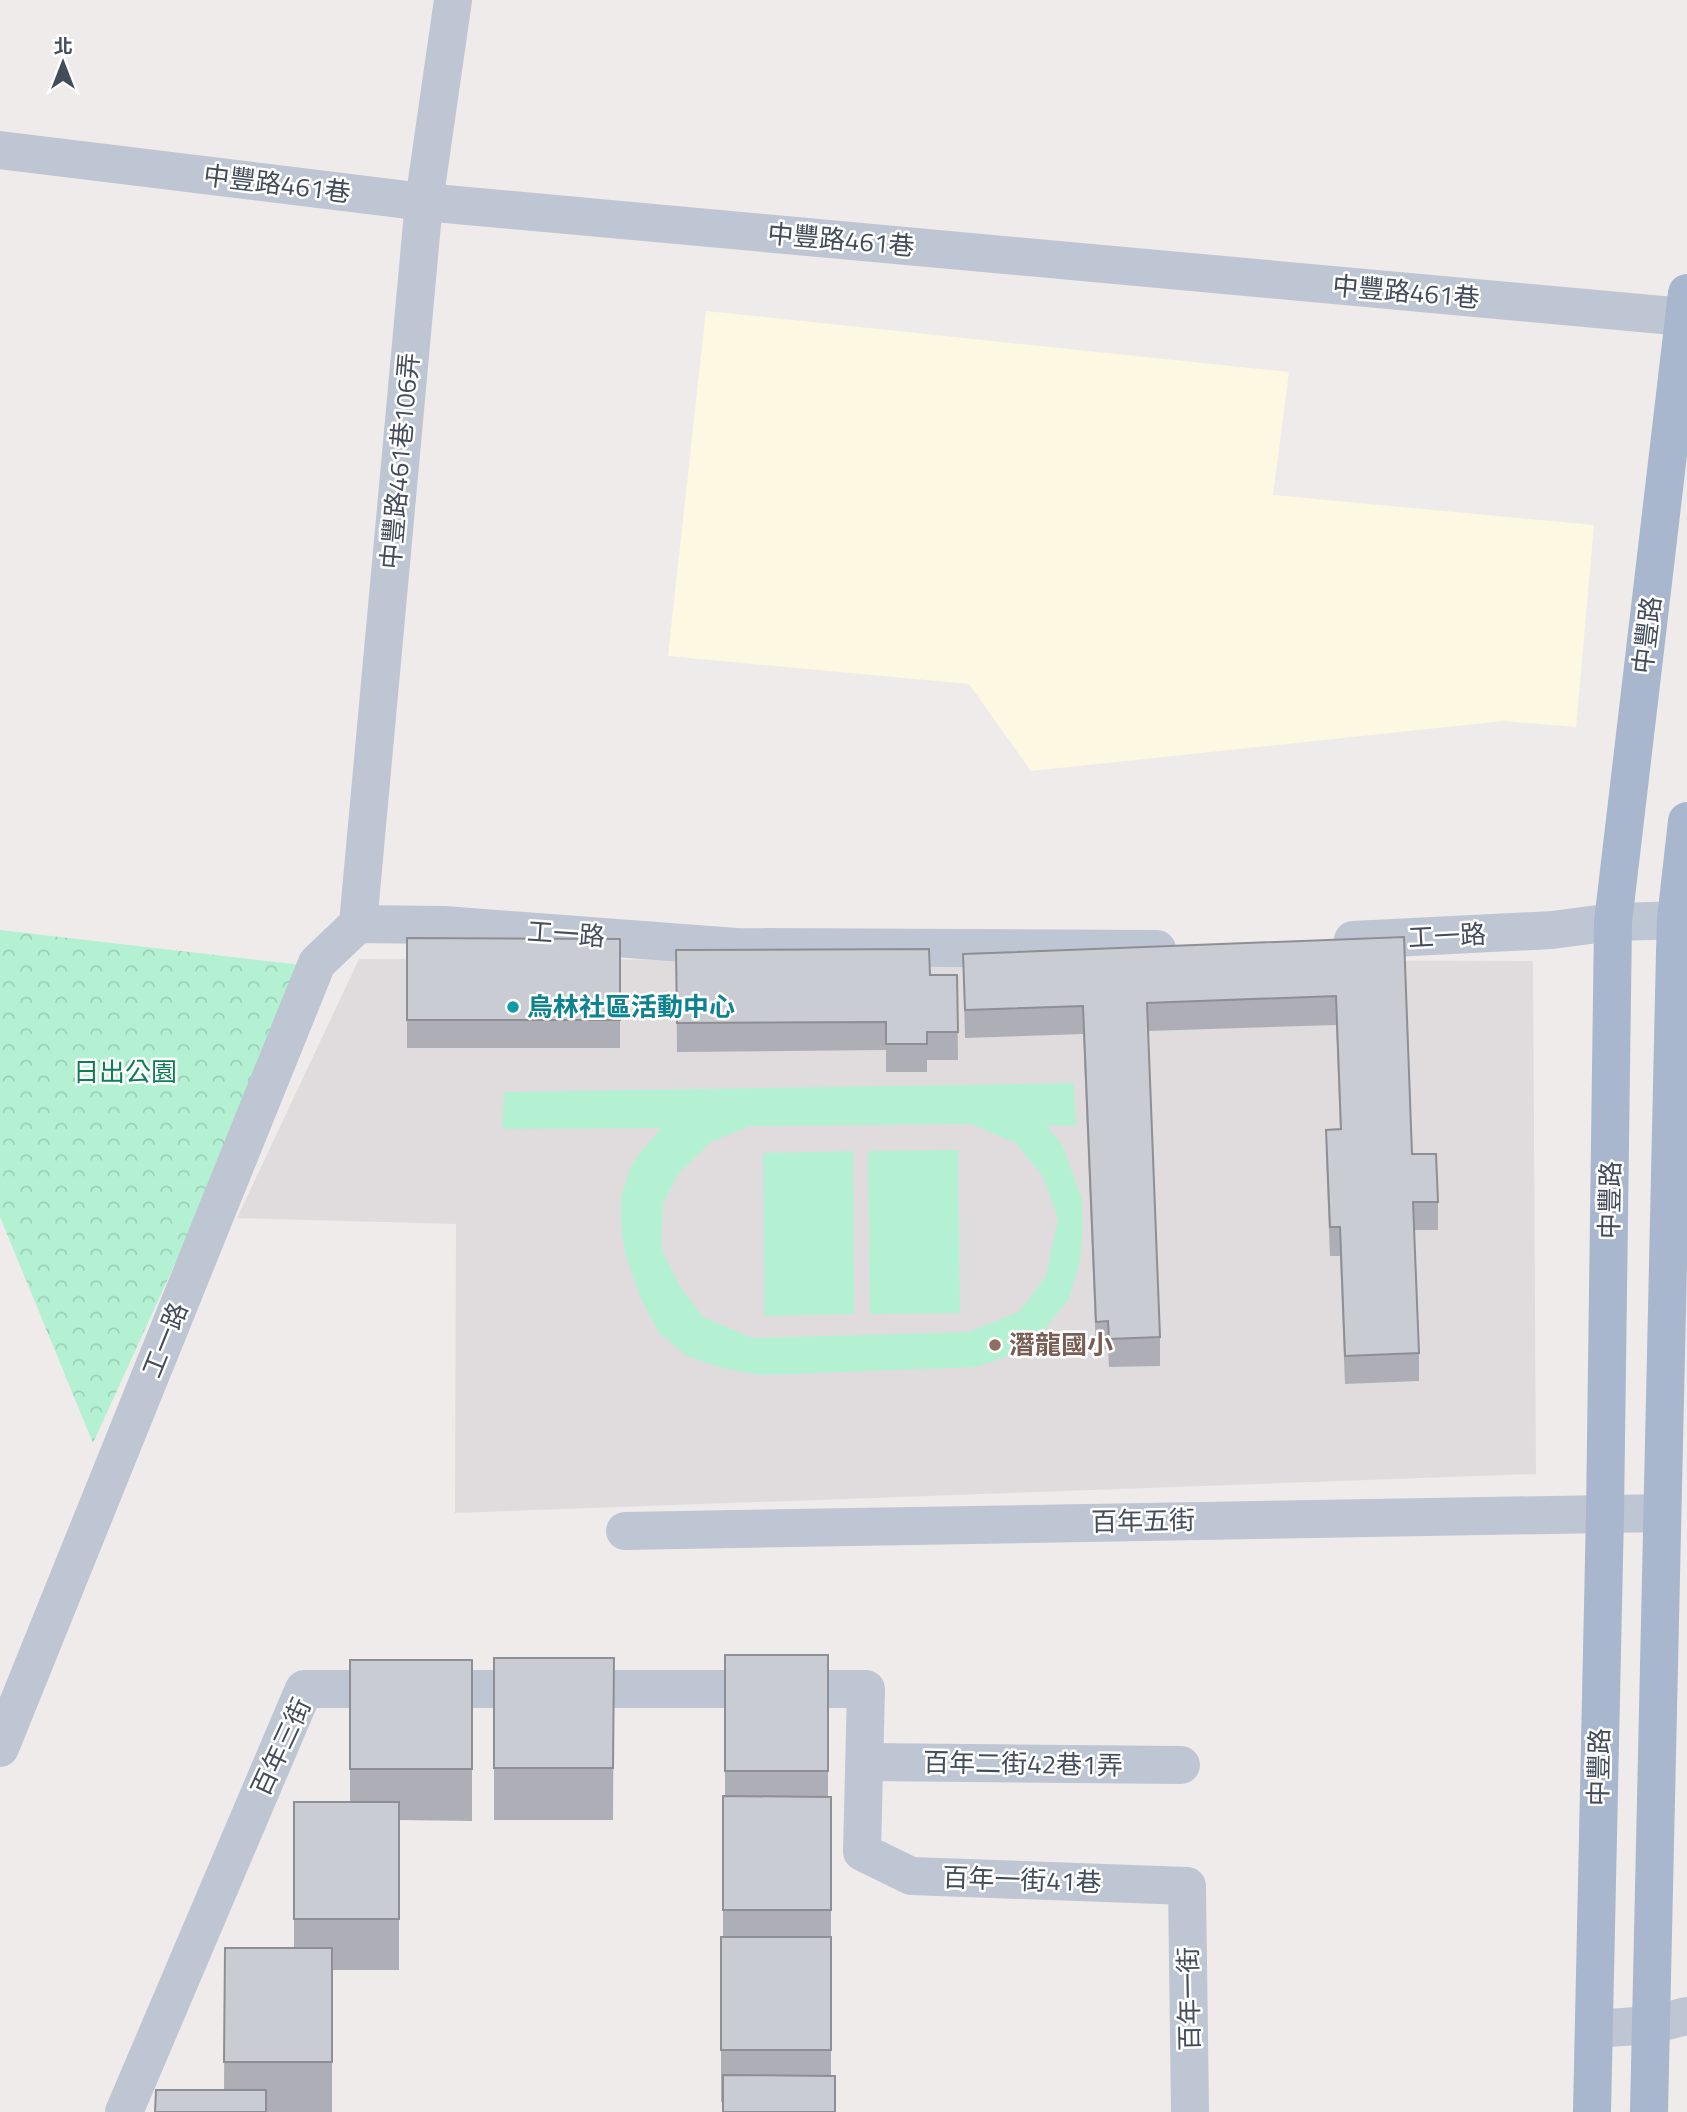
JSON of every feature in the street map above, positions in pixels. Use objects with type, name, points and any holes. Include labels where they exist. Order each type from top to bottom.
[{"type":"main road","name":"中豐路","points":[[1592,2112],[1605,1513],[1613,922],[1686,305]]},
{"type":"main road","points":[[1649,2112],[1669,2020],[1662,1513],[1687,821]]},
{"type":"street","name":"中豐路461巷106弄","points":[[358,924],[424,202],[453,0]]},
{"type":"street","name":"中豐路461巷","points":[[0,150],[424,202],[1686,305]]},
{"type":"street","name":"工一路","points":[[1318,942],[1552,930],[1613,922],[1682,919]]},
{"type":"street","name":"工一路","points":[[0,1748],[317,963],[358,924],[444,925],[736,947],[1194,948]]},
{"type":"street","name":"百年五街","points":[[625,1531],[1662,1513]]},
{"type":"street","name":"百年三街","points":[[124,2112],[304,1689],[866,1689],[865,1762]]},
{"type":"street","name":"百年二街42巷1弄","points":[[865,1762],[1181,1765]]},
{"type":"street","name":"百年一街41巷","points":[[865,1762],[862,1852],[911,1876],[1187,1886]]},
{"type":"street","name":"百年一街","points":[[1187,1886],[1190,2112]]},
{"type":"street","points":[[1594,2029],[1669,2020]]},
{"type":"shaded area","points":[[706,311],[1289,372],[1273,495],[1594,525],[1576,727],[1503,721],[1031,771],[969,684],[668,656]]},
{"type":"shaded area","name":"潛龍國小","points":[[359,959],[1533,961],[1536,1474],[455,1513],[456,1224],[237,1218]]},
{"type":"green space","name":"日出公園","points":[[0,930],[311,966],[93,1443],[0,1217]]},
{"type":"green space","points":[[1074,1083],[1076,1126],[1046,1125],[1062,1145],[1082,1199],[1080,1261],[1069,1299],[1043,1331],[1020,1352],[976,1367],[760,1375],[722,1368],[687,1356],[660,1334],[642,1301],[626,1257],[621,1225],[621,1198],[630,1168],[661,1128],[502,1129],[504,1092]],"holes":[[[971,1124],[1016,1143],[1043,1177],[1058,1218],[1046,1276],[1020,1311],[969,1332],[752,1338],[703,1317],[679,1285],[661,1247],[663,1203],[679,1173],[711,1142],[750,1126]]]},
{"type":"green space","points":[[958,1150],[960,1313],[870,1314],[868,1151]]},
{"type":"green space","points":[[853,1151],[854,1314],[764,1316],[763,1153]]},
{"type":"building","points":[[1404,937],[1412,1154],[1436,1154],[1438,1202],[1413,1202],[1419,1353],[1345,1356],[1340,1227],[1330,1227],[1326,1130],[1341,1129],[1336,996],[1147,1003],[1160,1337],[1109,1339],[1108,1321],[1096,1322],[1083,1006],[965,1010],[963,954]]},
{"type":"building","name":"烏林社區活動中心","points":[[407,938],[620,939],[620,1020],[407,1020]]},
{"type":"building","points":[[929,949],[930,975],[957,975],[958,1032],[927,1032],[927,1044],[886,1044],[886,1022],[677,1023],[676,950]]},
{"type":"building","points":[[725,1655],[828,1655],[828,1771],[725,1771]]},
{"type":"building","points":[[494,1658],[614,1658],[613,1768],[494,1768]]},
{"type":"building","points":[[350,1660],[472,1660],[472,1769],[350,1769]]},
{"type":"building","points":[[723,1796],[831,1797],[831,1910],[723,1910]]},
{"type":"building","points":[[294,1802],[399,1802],[399,1919],[294,1919]]},
{"type":"building","points":[[721,1937],[831,1937],[831,2050],[721,2050]]},
{"type":"building","points":[[225,1948],[332,1948],[332,2062],[224,2062]]},
{"type":"building","points":[[723,2075],[835,2076],[835,2112],[723,2112]]},
{"type":"building","points":[[156,2090],[266,2090],[266,2112],[155,2112]]},
{"type":"place","name":"烏林社區活動中心","points":[[513,1007]]},
{"type":"place","name":"潛龍國小","points":[[995,1345]]}]
